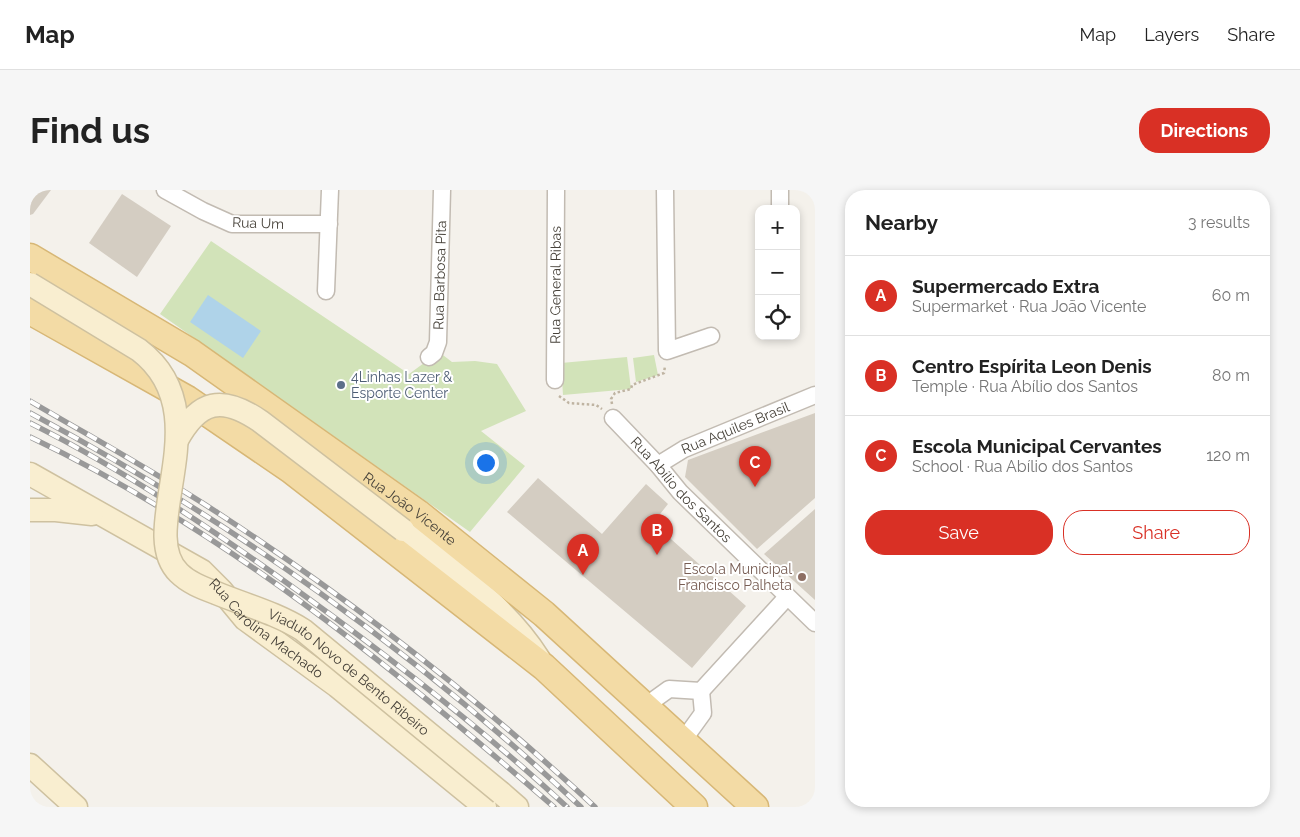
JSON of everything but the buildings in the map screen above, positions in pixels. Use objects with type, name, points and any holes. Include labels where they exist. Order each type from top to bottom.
[{"type":"main road","name":"Rua João Vicente","points":[[30,257],[192,353],[313,436],[418,513],[544,614],[755,807]]},
{"type":"main road","name":"Viaduto Novo de Bento Ribeiro","points":[[30,284],[124,340],[152,360],[166,379],[173,397],[177,440],[167,540],[170,558],[179,573],[199,586],[276,616],[303,630],[501,802]]},
{"type":"main road","points":[[30,311],[187,399],[291,470],[544,667],[694,807]]},
{"type":"main road","name":"Viaduto Novo de Bento Ribeiro","points":[[177,440],[187,423],[201,409],[219,404],[236,407],[260,421],[403,530],[495,604],[524,635],[544,667]]},
{"type":"main road","points":[[291,470],[291,447],[300,440],[313,436]]},
{"type":"main road","name":"Rua Carolina Machado","points":[[30,474],[202,572],[221,590],[245,619],[501,802]]},
{"type":"main road","points":[[30,510],[72,511],[105,518]]},
{"type":"main road","points":[[30,765],[76,807]]},
{"type":"street","name":"Rua Um","points":[[165,190],[232,224],[329,224]]},
{"type":"street","points":[[326,291],[330,190]]},
{"type":"street","name":"Rua Barbosa Pita","points":[[429,357],[434,353],[438,342],[442,190]]},
{"type":"street","name":"Rua General Ribas","points":[[555,380],[556,190]]},
{"type":"street","points":[[665,190],[667,351],[711,336]]},
{"type":"street","points":[[780,190],[780,205]]},
{"type":"street","name":"Rua Aquiles Brasil","points":[[658,465],[684,449],[815,395]]},
{"type":"street","name":"Rua Abílio dos Santos","points":[[613,418],[658,465],[680,492],[815,623]]},
{"type":"street","points":[[682,742],[702,713],[701,690],[787,597]]},
{"type":"street","points":[[644,707],[672,688],[701,690]]},
{"type":"path","points":[[613,418],[611,399],[615,393],[631,390],[632,385],[664,373],[667,351]]},
{"type":"path","points":[[555,380],[555,392],[569,403],[596,405],[613,418]]},
{"type":"green space","name":"4Linhas Lazer & Esporte Center","points":[[211,241],[409,374],[439,352],[452,362],[475,361],[497,364],[526,411],[481,431],[525,466],[470,532],[160,314]]},
{"type":"green space","points":[[654,355],[658,375],[636,382],[633,358]]},
{"type":"green space","points":[[627,357],[631,389],[563,395],[561,363]]},
{"type":"water","points":[[208,295],[261,331],[243,358],[190,322]]},
{"type":"railway","points":[[30,401],[195,498],[317,580],[459,689],[595,807]]},
{"type":"railway","points":[[30,413],[104,454],[177,498],[319,592],[454,695],[581,807]]},
{"type":"railway","points":[[30,423],[136,482],[272,572],[373,646],[439,698],[504,751],[567,807]]},
{"type":"railway","points":[[30,437],[101,474],[171,514],[304,604],[431,703],[554,807]]},
{"type":"place","name":"4Linhas Lazer & Esporte Center","points":[[341,385]]},
{"type":"place","name":"Escola Municipal Cervantes","points":[[755,487]]},
{"type":"place","name":"Centro Espírita Leon Denis","points":[[657,555]]},
{"type":"place","name":"Supermercado Extra","points":[[583,575]]},
{"type":"place","name":"Escola Municipal Francisco Palheta","points":[[802,577]]}]
